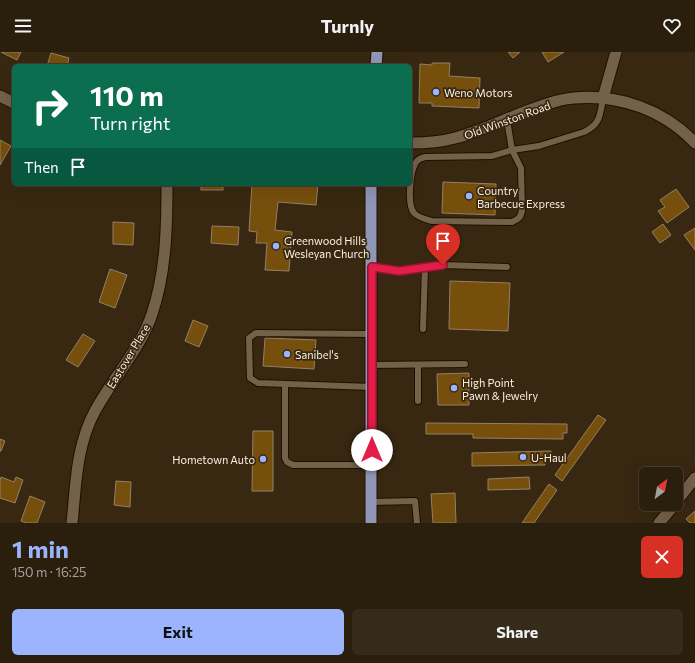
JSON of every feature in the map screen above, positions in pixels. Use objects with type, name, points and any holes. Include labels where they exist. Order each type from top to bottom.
[{"type":"main road","points":[[376,64],[377,52]]},
{"type":"main road","points":[[371,523],[372,186]]},
{"type":"street","points":[[603,98],[616,52]]},
{"type":"street","points":[[0,96],[12,101]]},
{"type":"street","name":"Old Winston Road","points":[[412,144],[454,139],[488,128],[530,110],[573,98],[603,98],[635,104],[661,115],[684,131],[695,143]]},
{"type":"street","name":"Eastover Place","points":[[72,523],[74,494],[77,484],[76,471],[87,428],[106,390],[141,336],[152,315],[164,265],[167,226],[167,186]]},
{"type":"street","points":[[683,493],[695,478]]},
{"type":"street","points":[[659,523],[669,511]]},
{"type":"lane","points":[[412,171],[418,159],[425,157],[492,156],[512,150],[539,146],[591,129],[597,123],[603,98]]},
{"type":"lane","points":[[411,186],[411,208],[414,213],[423,219],[432,221],[512,222],[518,219],[522,215],[521,168],[512,150],[507,120]]},
{"type":"lane","points":[[372,267],[399,271],[443,265],[507,267]]},
{"type":"lane","points":[[423,329],[425,267]]},
{"type":"lane","points":[[372,334],[256,333],[249,338],[250,378],[258,383],[372,387]]},
{"type":"lane","points":[[372,365],[465,364]]},
{"type":"lane","points":[[418,365],[418,401]]},
{"type":"lane","points":[[285,384],[285,458],[288,462],[293,465],[372,465]]},
{"type":"lane","points":[[371,502],[415,502],[417,523]]},
{"type":"building","points":[[1,52],[21,52],[17,60]]},
{"type":"building","points":[[508,52],[520,52],[513,58]]},
{"type":"building","points":[[542,52],[564,52],[548,62]]},
{"type":"building","points":[[51,53],[69,58],[68,64],[48,64]]},
{"type":"building","points":[[432,63],[450,63],[449,76],[480,78],[479,108],[432,106],[432,103],[419,103],[420,64],[432,65]]},
{"type":"building","points":[[0,140],[11,146],[0,165]]},
{"type":"building","points":[[443,182],[496,184],[495,215],[442,213]]},
{"type":"building","points":[[201,186],[223,186],[223,190],[201,190]]},
{"type":"building","points":[[252,186],[318,186],[316,205],[278,202],[275,230],[292,232],[289,271],[265,270],[267,243],[256,243],[257,232],[249,231]]},
{"type":"building","points":[[676,189],[689,207],[667,223],[658,211],[665,207],[660,200]]},
{"type":"building","points":[[113,222],[134,223],[133,245],[113,244]]},
{"type":"building","points":[[663,224],[671,235],[660,243],[652,232]]},
{"type":"building","points":[[212,226],[239,227],[238,245],[211,243]]},
{"type":"building","points":[[695,228],[695,250],[684,235]]},
{"type":"building","points":[[110,269],[127,275],[115,308],[99,302]]},
{"type":"building","points":[[450,281],[510,283],[508,331],[449,329]]},
{"type":"building","points":[[193,320],[208,326],[199,347],[185,341]]},
{"type":"building","points":[[83,334],[95,341],[78,367],[66,360]]},
{"type":"building","points":[[265,338],[316,340],[314,369],[263,366]]},
{"type":"building","points":[[469,373],[469,405],[438,405],[437,374]]},
{"type":"building","points":[[598,415],[606,420],[562,481],[555,475]]},
{"type":"building","points":[[426,423],[567,424],[567,433],[563,433],[563,439],[473,438],[473,434],[426,434]]},
{"type":"building","points":[[253,431],[273,431],[273,491],[252,491]]},
{"type":"building","points":[[0,439],[5,441],[1,451],[0,451]]},
{"type":"building","points":[[551,451],[551,459],[545,459],[545,465],[472,466],[472,453]]},
{"type":"building","points":[[1,477],[14,482],[16,477],[23,480],[15,503],[0,498]]},
{"type":"building","points":[[529,477],[530,489],[488,490],[488,479]]},
{"type":"building","points":[[116,481],[131,482],[130,507],[114,505]]},
{"type":"building","points":[[549,484],[557,490],[534,523],[522,523]]},
{"type":"building","points":[[455,493],[456,523],[433,523],[431,494]]},
{"type":"building","points":[[30,496],[45,502],[37,523],[26,523],[21,521]]},
{"type":"building","points":[[695,511],[695,523],[690,523],[686,519]]},
{"type":"place","name":"Weno Motors","points":[[436,92]]},
{"type":"place","name":"Country Barbecue Express","points":[[469,196]]},
{"type":"place","name":"Greenwood Hills Wesleyan Church","points":[[276,246]]},
{"type":"place","name":"Sanibel's","points":[[287,354]]},
{"type":"place","name":"High Point Pawn & Jewelry","points":[[454,388]]},
{"type":"place","name":"U-Haul","points":[[523,457]]},
{"type":"place","name":"Hometown Auto","points":[[263,459]]},
{"type":"route","points":[[372,450],[372,267],[399,271],[443,265]]}]
